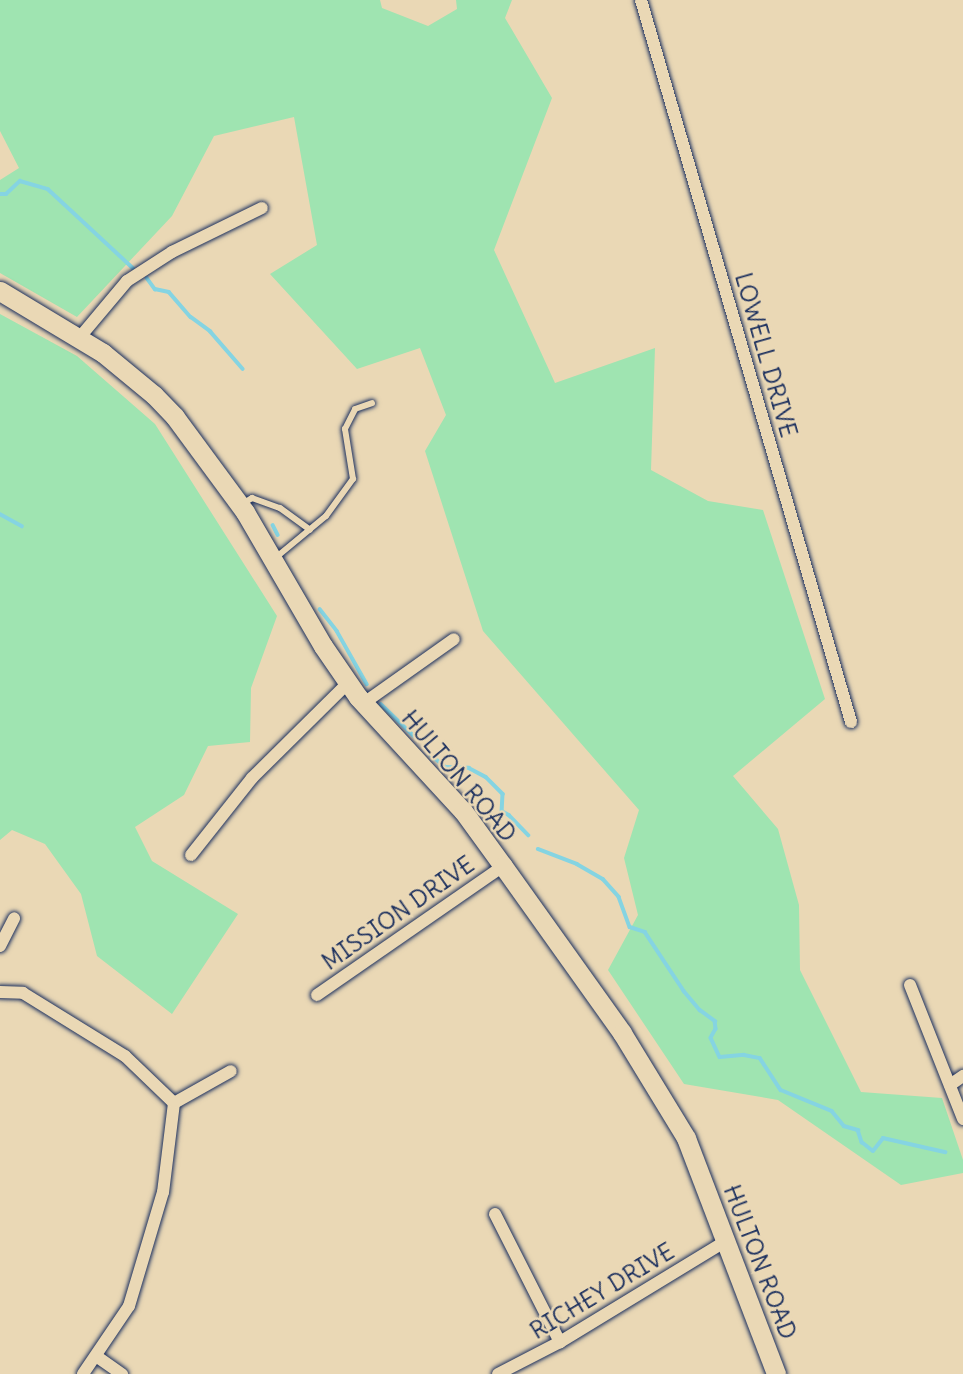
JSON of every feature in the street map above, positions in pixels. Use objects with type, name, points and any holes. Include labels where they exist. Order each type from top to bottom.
[{"type":"main road","name":"HULTON ROAD","points":[[0,291],[80,337],[125,369],[154,396],[199,447],[240,505],[323,646],[348,683],[463,811],[503,866],[622,1033],[667,1104],[700,1170],[776,1374]]},
{"type":"street","name":"LOWELL DRIVE","points":[[640,0],[851,722]]},
{"type":"street","points":[[80,337],[127,281],[172,252],[262,208]]},
{"type":"street","points":[[364,703],[454,639]]},
{"type":"street","points":[[191,855],[271,757],[348,683]]},
{"type":"street","name":"MISSION DRIVE","points":[[317,995],[503,866]]},
{"type":"street","points":[[0,946],[14,918]]},
{"type":"street","points":[[910,985],[963,1119]]},
{"type":"street","points":[[0,992],[23,993],[125,1056],[174,1103]]},
{"type":"street","points":[[174,1103],[231,1071]]},
{"type":"street","points":[[950,1085],[963,1076]]},
{"type":"street","points":[[83,1374],[129,1306],[163,1192],[174,1103]]},
{"type":"street","points":[[495,1214],[560,1342]]},
{"type":"street","name":"RICHEY DRIVE","points":[[498,1374],[560,1342],[726,1241]]},
{"type":"street","points":[[96,1356],[122,1374]]},
{"type":"lane","points":[[272,560],[327,516],[353,479],[345,429],[355,408],[372,402]]},
{"type":"lane","points":[[240,505],[252,498],[279,508],[310,530]]},
{"type":"green space","points":[[0,0],[380,0],[382,8],[428,26],[457,9],[456,0],[512,0],[505,18],[552,98],[494,250],[555,383],[655,348],[651,470],[708,501],[763,510],[825,699],[733,776],[778,829],[799,905],[800,970],[861,1092],[942,1098],[963,1160],[963,1173],[901,1185],[778,1100],[684,1084],[608,970],[638,915],[624,858],[639,810],[483,631],[425,451],[446,415],[420,348],[357,369],[270,274],[317,245],[294,117],[214,136],[172,216],[77,317],[0,273],[0,180],[19,168],[0,131]]},
{"type":"green space","points":[[0,314],[77,356],[155,424],[277,616],[251,688],[250,742],[208,746],[184,795],[135,827],[152,861],[238,914],[172,1014],[97,956],[81,894],[45,844],[12,830],[0,840]]},
{"type":"waterway","points":[[0,194],[6,194],[20,181],[48,189],[133,268]]},
{"type":"waterway","points":[[147,278],[155,289],[169,292],[191,317],[210,331],[243,369]]},
{"type":"waterway","points":[[0,514],[22,526]]},
{"type":"waterway","points":[[273,525],[278,535]]},
{"type":"waterway","points":[[320,609],[337,631],[367,684]]},
{"type":"waterway","points":[[381,704],[413,735]]},
{"type":"waterway","points":[[431,755],[446,767],[469,768],[486,777],[503,794],[502,811],[528,835]]},
{"type":"waterway","points":[[538,849],[577,864],[603,879],[619,897],[630,927],[645,932],[684,991],[700,1010],[715,1021],[716,1029],[711,1038],[720,1057],[744,1055],[760,1058],[781,1090],[832,1111],[844,1126],[858,1130],[862,1142],[873,1151],[883,1138],[945,1152]]}]
